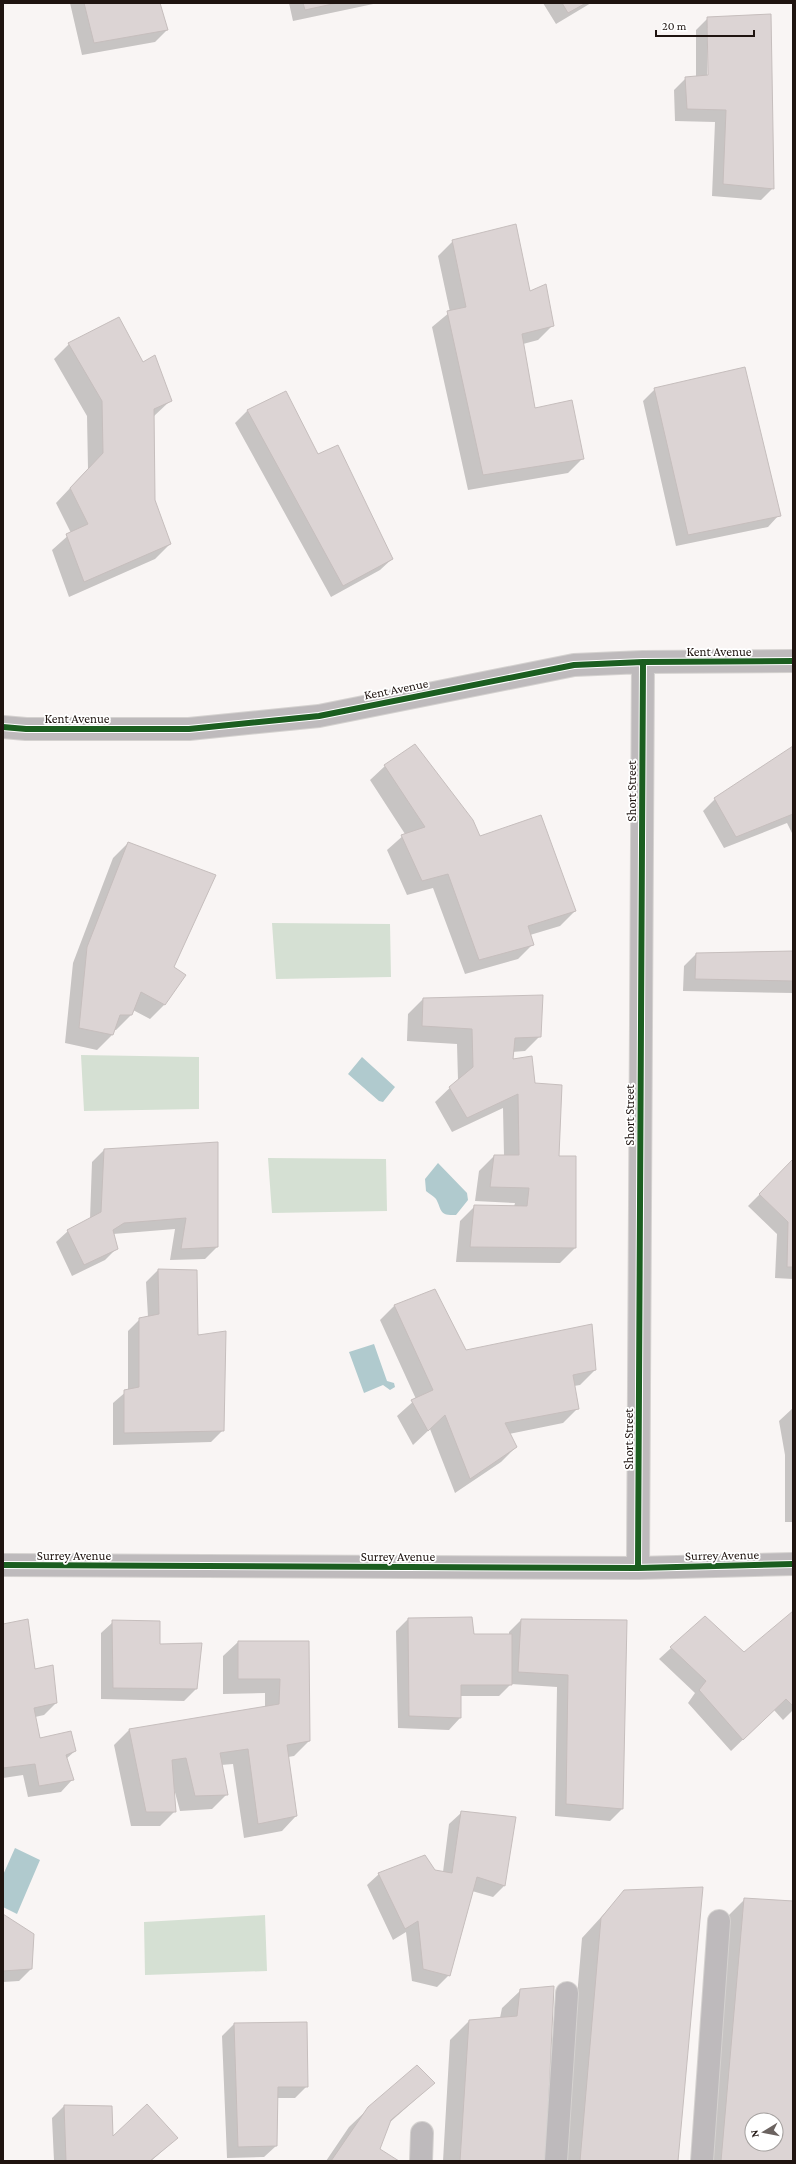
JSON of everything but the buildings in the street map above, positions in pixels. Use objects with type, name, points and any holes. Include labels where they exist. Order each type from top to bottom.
[{"type":"street","name":"Kent Avenue","points":[[3,727],[26,729],[189,729],[319,716],[574,665],[643,662],[793,661]]},
{"type":"street","name":"Short Street","points":[[638,1568],[643,662]]},
{"type":"street","name":"Surrey Avenue","points":[[3,1565],[638,1568],[793,1564]]},
{"type":"street","points":[[702,2161],[718,1921]]},
{"type":"street","points":[[556,2161],[568,1993]]},
{"type":"street","points":[[420,2161],[422,2133]]},
{"type":"shaded area","points":[[272,923],[390,924],[391,977],[276,979]]},
{"type":"shaded area","points":[[81,1055],[199,1057],[199,1109],[84,1111]]},
{"type":"shaded area","points":[[268,1158],[386,1159],[387,1211],[272,1213]]},
{"type":"shaded area","points":[[265,1915],[267,1971],[145,1975],[144,1922]]},
{"type":"water","points":[[362,1057],[395,1087],[383,1102],[379,1101],[348,1074]]},
{"type":"water","points":[[438,1163],[467,1193],[468,1200],[456,1215],[443,1213],[436,1199],[426,1191],[425,1179]]},
{"type":"water","points":[[374,1344],[387,1381],[394,1383],[395,1387],[390,1390],[383,1385],[364,1393],[349,1352]]},
{"type":"water","points":[[15,1848],[40,1860],[17,1914],[3,1907],[3,1875]]},
{"type":"cycle path","points":[[3,727],[26,729],[189,729],[319,716],[574,665],[643,662],[793,661]]},
{"type":"cycle path","points":[[638,1568],[643,662]]},
{"type":"cycle path","points":[[3,1565],[638,1568],[793,1564]]}]
